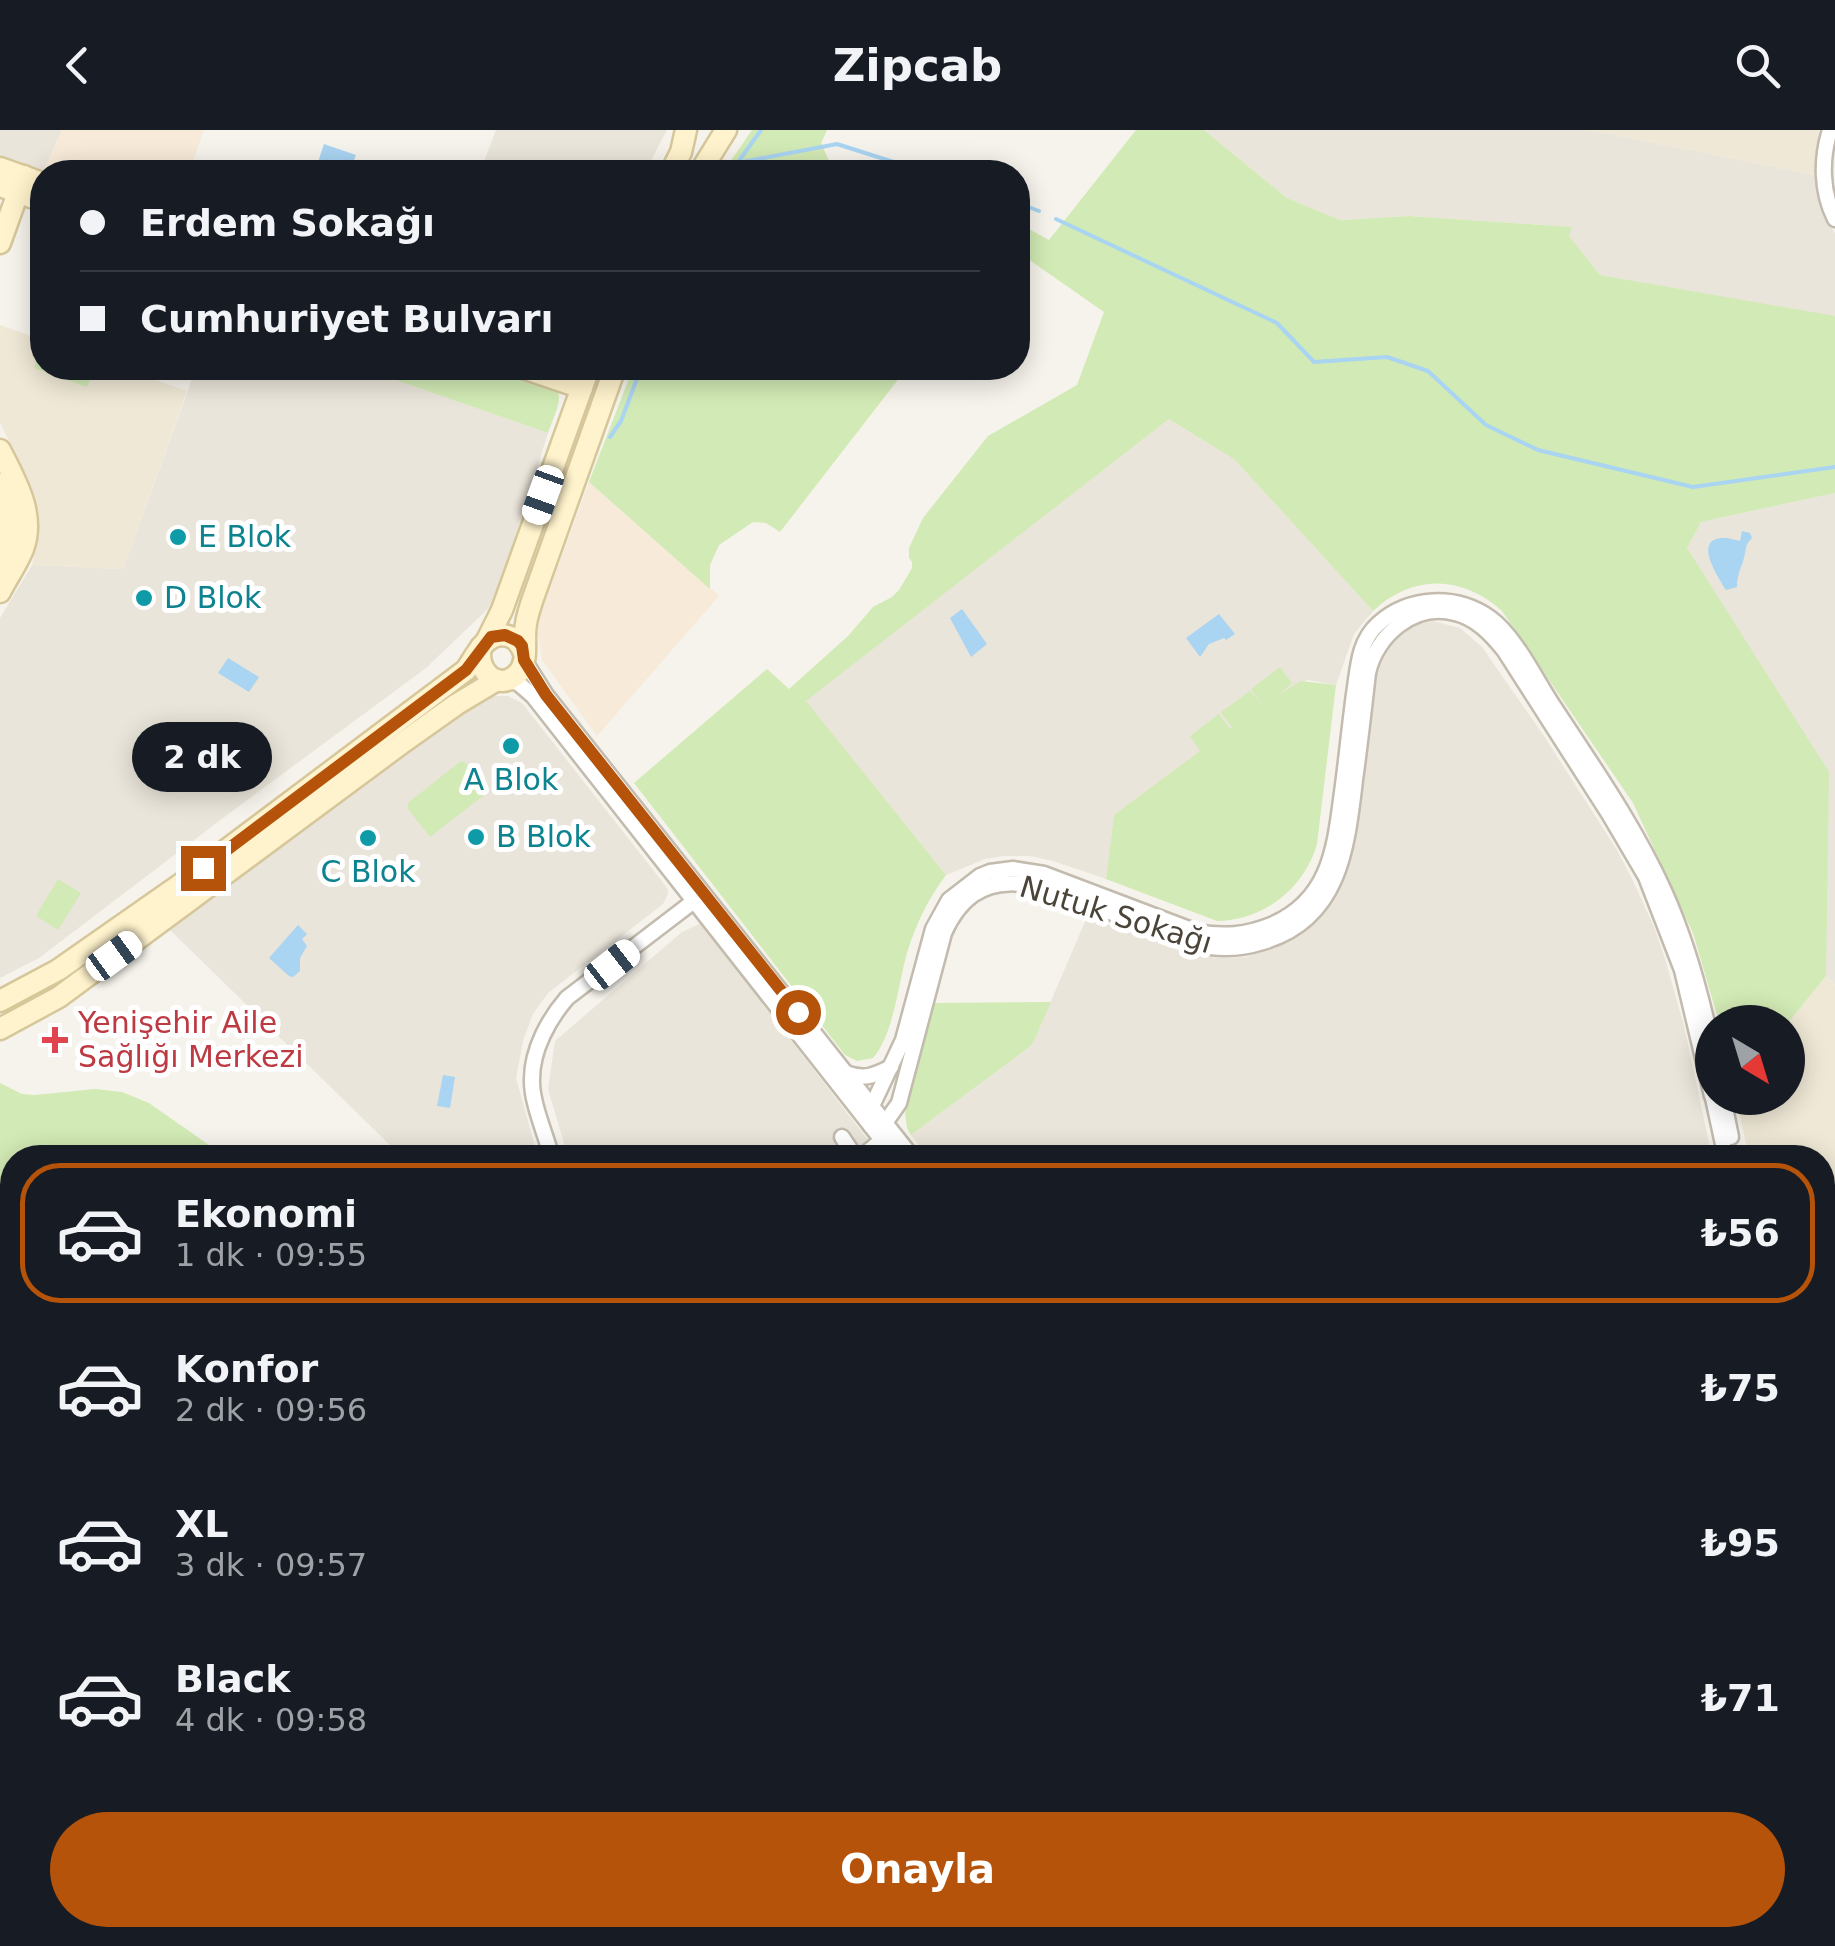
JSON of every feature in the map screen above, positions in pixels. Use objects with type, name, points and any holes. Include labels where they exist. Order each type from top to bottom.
[{"type":"street","points":[[677,160],[686,130]]},
{"type":"street","points":[[707,160],[726,130]]},
{"type":"street","points":[[1830,130],[1824,185],[1835,219]]},
{"type":"street","points":[[0,209],[15,181]]},
{"type":"street","points":[[0,244],[15,181]]},
{"type":"street","points":[[0,1029],[59,997],[253,842],[397,735],[466,670],[502,610],[582,380]]},
{"type":"street","points":[[397,735],[518,673],[532,600],[611,380]]},
{"type":"street","points":[[0,450],[11,516],[8,543],[0,563]]},
{"type":"street","points":[[0,592],[23,548],[26,531],[24,504],[4,481]]},
{"type":"street","name":"Nutuk Sokağı","points":[[1695,1023],[1682,970],[1634,856],[1494,637],[1476,622],[1454,612],[1431,612],[1407,620],[1375,650],[1368,672],[1348,841],[1338,874],[1310,915],[1292,930],[1268,941],[1218,948],[1195,944],[1034,884],[1000,883],[983,889],[958,909],[944,932],[899,1104],[878,1124],[872,1106],[892,1066],[926,950],[942,912],[958,891],[990,872],[1013,869],[1044,874],[1209,934],[1242,934],[1260,929],[1284,919],[1301,906],[1324,876],[1336,841],[1363,644],[1388,616],[1412,604],[1429,601],[1461,604],[1499,626],[1624,816],[1664,892],[1692,966],[1702,1005]]},
{"type":"street","points":[[872,1106],[546,695],[524,657],[522,646],[512,637],[498,635],[484,644],[479,661],[486,674],[518,683],[533,696],[694,900],[878,1124],[900,1145]]},
{"type":"street","points":[[0,1001],[58,970],[253,842]]},
{"type":"street","points":[[548,1145],[532,1079],[535,1058],[552,1015],[568,998],[694,900]]},
{"type":"street","points":[[846,1072],[870,1077],[892,1066]]},
{"type":"street","name":"Nutuk Sokağı","points":[[1717,1115],[1723,1145]]},
{"type":"street","points":[[1726,1115],[1732,1145]]},
{"type":"street","points":[[878,1124],[886,1145]]},
{"type":"street","points":[[842,1137],[848,1145]]},
{"type":"street","points":[[875,1145],[882,1140]]},
{"type":"shaded area","points":[[0,130],[62,130],[48,160],[30,160],[30,168],[0,159]]},
{"type":"shaded area","points":[[62,130],[204,130],[193,160],[48,160]]},
{"type":"shaded area","points":[[496,130],[667,130],[651,160],[485,160]]},
{"type":"shaded area","points":[[1204,130],[1589,130],[1815,175],[1824,218],[1835,233],[1835,317],[1600,275],[1569,236],[1571,227],[1409,216],[1340,220],[1287,198]]},
{"type":"shaded area","points":[[1589,130],[1819,130],[1815,175]]},
{"type":"shaded area","points":[[0,325],[30,336],[30,380],[155,380],[187,391],[123,569],[32,565],[39,532],[36,499],[0,422]]},
{"type":"shaded area","points":[[192,380],[396,380],[548,433],[494,603],[426,668],[39,958],[0,978],[0,618],[32,565],[123,569]]},
{"type":"shaded area","points":[[1169,419],[1235,460],[1373,611],[1354,634],[1336,685],[1307,680],[1114,815],[1106,879],[1030,856],[985,859],[946,875],[805,701]]},
{"type":"shaded area","points":[[589,482],[719,596],[597,736],[542,660],[538,634],[540,616]]},
{"type":"shaded area","points":[[1835,493],[1835,985],[1826,976],[1687,548],[1701,522]]},
{"type":"shaded area","points":[[1433,621],[1460,628],[1482,647],[1544,736],[1617,850],[1654,927],[1684,1026],[1695,1077],[1695,1115],[1703,1115],[1709,1145],[919,1145],[911,1135],[1032,1045],[1087,917],[1192,954],[1219,958],[1246,957],[1275,948],[1303,931],[1321,913],[1345,870],[1353,842],[1374,662],[1386,644],[1409,624]]},
{"type":"shaded area","points":[[479,696],[508,696],[522,703],[668,889],[663,904],[548,993],[533,1014],[516,1078],[535,1145],[390,1145],[170,930]]},
{"type":"shaded area","points":[[701,923],[872,1145],[564,1145],[548,1089],[555,1041],[682,932]]},
{"type":"shaded area","points":[[1826,976],[1835,985],[1835,1145],[1746,1145],[1740,1115],[1805,1115],[1803,1005]]},
{"type":"green space","points":[[752,130],[827,130],[821,143],[829,160],[731,160]]},
{"type":"green space","points":[[1136,130],[1204,130],[1287,198],[1340,220],[1409,216],[1572,227],[1569,236],[1600,275],[1835,316],[1835,493],[1701,522],[1687,548],[1829,772],[1826,976],[1803,1005],[1714,1005],[1693,933],[1633,803],[1502,611],[1471,591],[1438,584],[1404,590],[1373,611],[1235,460],[1169,419],[806,701],[946,875],[915,931],[891,1022],[880,1048],[873,1058],[857,1061],[845,1055],[634,783],[767,669],[789,689],[848,636],[873,607],[892,597],[912,568],[909,548],[923,518],[988,436],[1077,385],[1104,312],[1030,260],[1030,230],[1049,240]]},
{"type":"green space","points":[[67,380],[90,380],[87,387]]},
{"type":"green space","points":[[396,380],[554,383],[559,401],[548,433]]},
{"type":"green space","points":[[628,380],[898,380],[780,532],[766,523],[753,522],[719,545],[710,565],[710,589],[589,482]]},
{"type":"green space","points":[[1280,667],[1292,683],[1278,695],[1301,681],[1336,685],[1317,844],[1292,888],[1251,915],[1217,921],[1106,879],[1114,815],[1200,751],[1190,736],[1219,714],[1232,728],[1221,712],[1250,691],[1263,706],[1251,689]]},
{"type":"green space","points":[[461,761],[488,792],[430,837],[408,809],[408,803]]},
{"type":"green space","points":[[58,879],[81,893],[58,930],[36,916]]},
{"type":"green space","points":[[1051,1002],[1032,1045],[911,1135],[905,1113],[933,1003]]},
{"type":"green space","points":[[0,1083],[22,1094],[35,1095],[95,1089],[122,1092],[149,1103],[209,1145],[0,1145]]},
{"type":"water","points":[[324,144],[356,155],[354,160],[319,160]]},
{"type":"water","points":[[1742,531],[1752,538],[1737,587],[1726,590],[1710,559],[1709,544],[1724,538],[1740,541]]},
{"type":"water","points":[[962,609],[987,644],[971,657],[950,618]]},
{"type":"water","points":[[1219,614],[1235,634],[1209,644],[1200,657],[1186,638]]},
{"type":"water","points":[[228,658],[259,677],[249,692],[218,673]]},
{"type":"water","points":[[298,925],[307,934],[302,939],[307,946],[300,958],[300,971],[293,977],[269,958]]},
{"type":"water","points":[[443,1075],[455,1077],[450,1108],[437,1106]]},
{"type":"waterway","points":[[740,160],[761,130]]},
{"type":"waterway","points":[[753,160],[837,144],[887,160]]},
{"type":"waterway","points":[[1030,208],[1039,211]]},
{"type":"waterway","points":[[1056,219],[1277,323],[1314,362],[1387,357],[1428,371],[1486,425],[1538,450],[1693,487],[1835,467]]},
{"type":"waterway","points":[[610,437],[621,421],[636,380]]},
{"type":"place","name":"E Blok","points":[[178,537]]},
{"type":"place","name":"D Blok","points":[[144,598]]},
{"type":"place","name":"A Blok","points":[[511,746]]},
{"type":"place","name":"B Blok","points":[[476,837]]},
{"type":"place","name":"C Blok","points":[[368,838]]},
{"type":"place","name":"Yenişehir Aile Sağlığı Merkezi","points":[[55,1040]]},
{"type":"route","points":[[203,868],[466,670],[491,637],[505,635],[522,646],[524,660],[546,695],[798,1012]]}]
